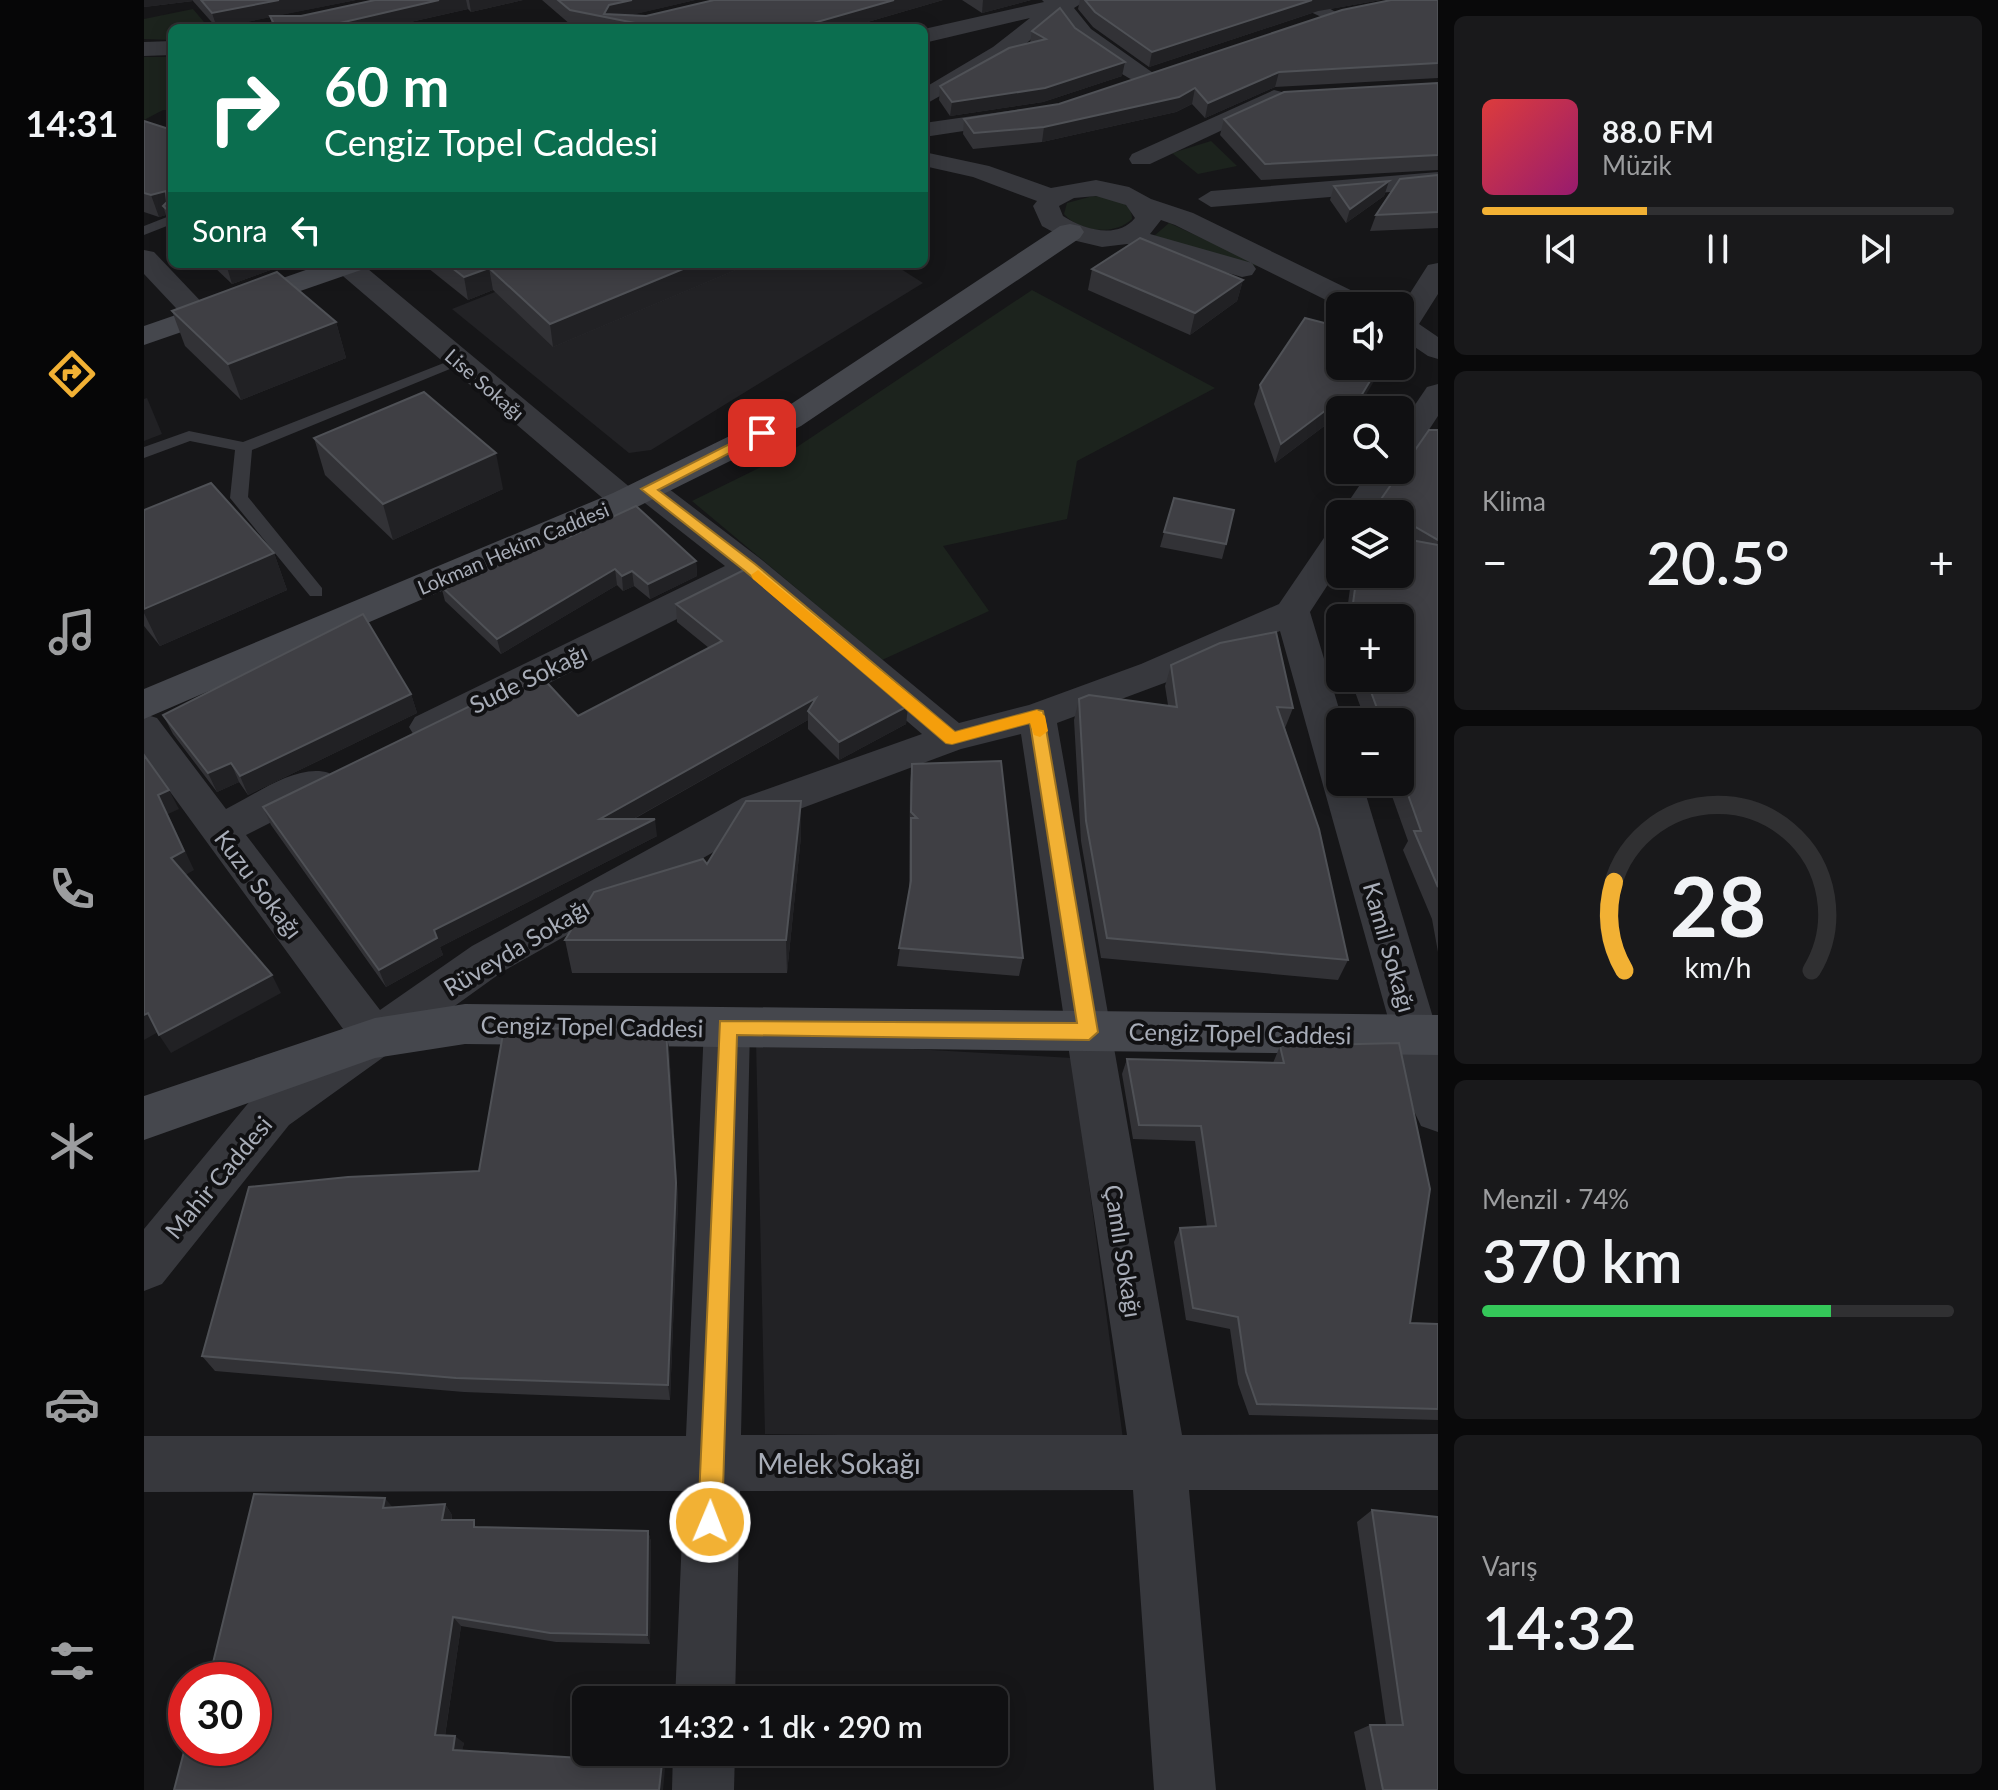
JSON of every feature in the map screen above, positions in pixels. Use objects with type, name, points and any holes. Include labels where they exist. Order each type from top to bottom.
[{"type":"street","points":[[1296,0],[1332,16]]},
{"type":"street","points":[[928,35],[1063,1]]},
{"type":"street","points":[[1063,1],[1083,34],[1137,84],[1177,70]]},
{"type":"street","points":[[928,96],[1011,45],[1063,1]]},
{"type":"street","points":[[1306,26],[1359,10]]},
{"type":"street","points":[[144,49],[168,48]]},
{"type":"street","points":[[1141,159],[1275,97],[1304,95]]},
{"type":"street","points":[[928,129],[1048,112]]},
{"type":"street","points":[[928,160],[980,171],[1053,198]]},
{"type":"street","points":[[1211,199],[1438,180]]},
{"type":"street","points":[[1142,205],[1148,219],[1137,231],[1098,238],[1070,232],[1046,213],[1046,206],[1053,198],[1069,190],[1096,188],[1123,193],[1142,205],[1184,219],[1332,292]]},
{"type":"street","name":"Lokman Hekim Caddesi","points":[[144,705],[636,495],[790,419],[1070,232]]},
{"type":"street","points":[[1126,235],[1326,294]]},
{"type":"street","points":[[144,258],[200,317]]},
{"type":"street","points":[[144,336],[340,268]]},
{"type":"street","name":"Lise Sokağı","points":[[352,268],[459,362],[636,495]]},
{"type":"street","points":[[1414,307],[1438,271]]},
{"type":"street","points":[[1414,333],[1438,350]]},
{"type":"street","points":[[1414,429],[1438,393]]},
{"type":"street","points":[[636,495],[750,568],[952,738]]},
{"type":"street","points":[[1326,561],[1292,612],[1326,727]]},
{"type":"street","name":"Sude Sokağı","points":[[391,746],[750,568]]},
{"type":"street","name":"Rüveyda Sokağı","points":[[375,1038],[487,959],[756,809],[952,738],[1037,716],[1154,673],[1292,612]]},
{"type":"street","name":"Çamlı Sokağı","points":[[1037,716],[1159,1462],[1185,1790]]},
{"type":"street","name":"Kuzu Sokağı","points":[[144,728],[375,1038]]},
{"type":"street","points":[[219,830],[349,766]]},
{"type":"street","name":"Kamil Sokağı","points":[[1347,796],[1427,1035],[1438,1111]]},
{"type":"street","name":"Cengiz Topel Caddesi","points":[[144,1118],[375,1038],[465,1024],[1427,1035]]},
{"type":"street","points":[[705,1686],[727,1027]]},
{"type":"street","name":"Mahir Caddesi","points":[[144,1267],[272,1110],[375,1038]]},
{"type":"street","name":"Melek Sokağı","points":[[144,1464],[1438,1462]]},
{"type":"street","points":[[703,1790],[704,1766]]},
{"type":"lane","points":[[144,231],[168,221]]},
{"type":"lane","points":[[144,453],[189,436],[244,447],[459,362]]},
{"type":"lane","points":[[244,447],[239,498],[316,592]]},
{"type":"shaded area","points":[[193,9],[206,24],[168,24],[168,40],[144,39],[144,19]]},
{"type":"shaded area","points":[[144,57],[168,57],[168,110],[144,120]]},
{"type":"shaded area","points":[[1211,141],[1237,166],[1198,174],[1172,153]]},
{"type":"shaded area","points":[[1093,196],[1124,204],[1132,219],[1116,228],[1097,230],[1079,225],[1064,214],[1067,203]]},
{"type":"shaded area","points":[[1169,223],[1274,271],[1154,236]]},
{"type":"shaded area","points":[[555,268],[899,268],[923,283],[651,450],[629,453],[452,309]]},
{"type":"shaded area","points":[[1032,290],[1215,388],[1077,461],[1067,519],[943,546],[989,611],[882,660],[692,501],[785,455]]},
{"type":"shaded area","points":[[756,1040],[1072,1058],[1123,1439],[765,1434]]},
{"type":"building","points":[[201,0],[279,0],[212,13]]},
{"type":"building","points":[[375,0],[439,0],[336,24],[274,24],[270,16],[301,16]]},
{"type":"building","points":[[558,0],[632,0],[609,5],[604,14],[646,16],[714,0],[894,0],[810,24],[640,24],[570,10]]},
{"type":"building","points":[[1085,0],[1312,0],[1152,52],[1095,12]]},
{"type":"building","points":[[1391,0],[1438,0],[1438,63],[1279,72],[1208,103],[1195,88],[1179,97],[1044,127],[974,133],[964,119],[1059,104],[1342,10]]},
{"type":"building","points":[[1060,8],[1075,28],[1125,62],[1045,88],[952,102],[940,86],[1009,48],[1046,39],[1032,31]]},
{"type":"building","points":[[1438,83],[1438,155],[1265,164],[1224,119],[1284,92]]},
{"type":"building","points":[[144,121],[168,129],[168,210],[163,206],[167,202],[166,191],[151,195],[144,193]]},
{"type":"building","points":[[1438,175],[1438,212],[1376,215],[1400,179]]},
{"type":"building","points":[[1389,181],[1350,209],[1334,186]]},
{"type":"building","points":[[1140,238],[1243,280],[1195,313],[1092,269]]},
{"type":"building","points":[[452,268],[489,268],[464,277]]},
{"type":"building","points":[[489,268],[685,268],[550,324]]},
{"type":"building","points":[[277,272],[336,322],[228,364],[172,311]]},
{"type":"building","points":[[1305,318],[1326,323],[1326,380],[1371,380],[1361,396],[1326,396],[1326,410],[1281,444],[1260,385]]},
{"type":"building","points":[[424,392],[496,453],[383,504],[314,438]]},
{"type":"building","points":[[1429,430],[1438,430],[1438,540],[1414,526],[1414,500],[1380,500],[1392,484],[1414,484],[1414,452]]},
{"type":"building","points":[[211,483],[274,553],[144,609],[144,510]]},
{"type":"building","points":[[1174,498],[1234,510],[1226,544],[1164,532]]},
{"type":"building","points":[[636,506],[696,561],[648,584],[632,571],[622,576],[615,569],[497,639],[441,586],[561,532],[567,538]]},
{"type":"building","points":[[1414,541],[1438,545],[1438,887],[1414,831],[1421,831],[1409,796],[1414,796],[1414,708],[1377,708],[1371,692],[1414,692],[1414,604],[1353,604],[1355,588],[1414,588]]},
{"type":"building","points":[[746,569],[908,706],[839,742],[808,711],[816,698],[600,819],[655,819],[434,930],[437,938],[379,970],[263,807],[538,673],[578,716],[722,641],[676,604]]},
{"type":"building","points":[[363,614],[411,694],[240,776],[231,763],[208,773],[163,715]]},
{"type":"building","points":[[1276,632],[1293,708],[1277,707],[1319,829],[1348,960],[1107,938],[1086,821],[1079,699],[1089,695],[1177,707],[1171,665],[1220,643]]},
{"type":"building","points":[[144,755],[169,790],[158,795],[184,851],[171,858],[272,975],[159,1035],[148,1013],[144,1015]]},
{"type":"building","points":[[1001,761],[1023,958],[899,948],[911,881],[911,818],[917,818],[911,812],[912,764]]},
{"type":"building","points":[[746,801],[801,801],[786,940],[565,940],[594,892],[703,859],[707,864]]},
{"type":"building","points":[[504,1028],[666,1030],[676,1183],[668,1385],[456,1378],[202,1356],[249,1187],[348,1177],[479,1171]]},
{"type":"building","points":[[1399,1043],[1430,1189],[1410,1323],[1438,1324],[1438,1409],[1257,1404],[1246,1372],[1238,1317],[1193,1308],[1180,1228],[1216,1226],[1201,1126],[1139,1125],[1127,1059],[1284,1063],[1280,1046]]},
{"type":"building","points":[[254,1494],[385,1498],[383,1508],[445,1504],[442,1520],[474,1520],[474,1527],[648,1531],[647,1635],[550,1633],[453,1617],[435,1735],[455,1736],[453,1750],[572,1757],[572,1766],[662,1766],[659,1790],[174,1790],[180,1766],[272,1766],[272,1662],[213,1662]]},
{"type":"building","points":[[1372,1510],[1438,1517],[1438,1790],[1383,1790],[1370,1725],[1403,1725]]},
{"type":"slow traffic","points":[[758,575],[952,738],[1037,716],[1040,731]]},
{"type":"route","points":[[710,1522],[727,1027],[1089,1032],[1037,716],[952,738],[750,568],[648,489],[762,433]]}]
